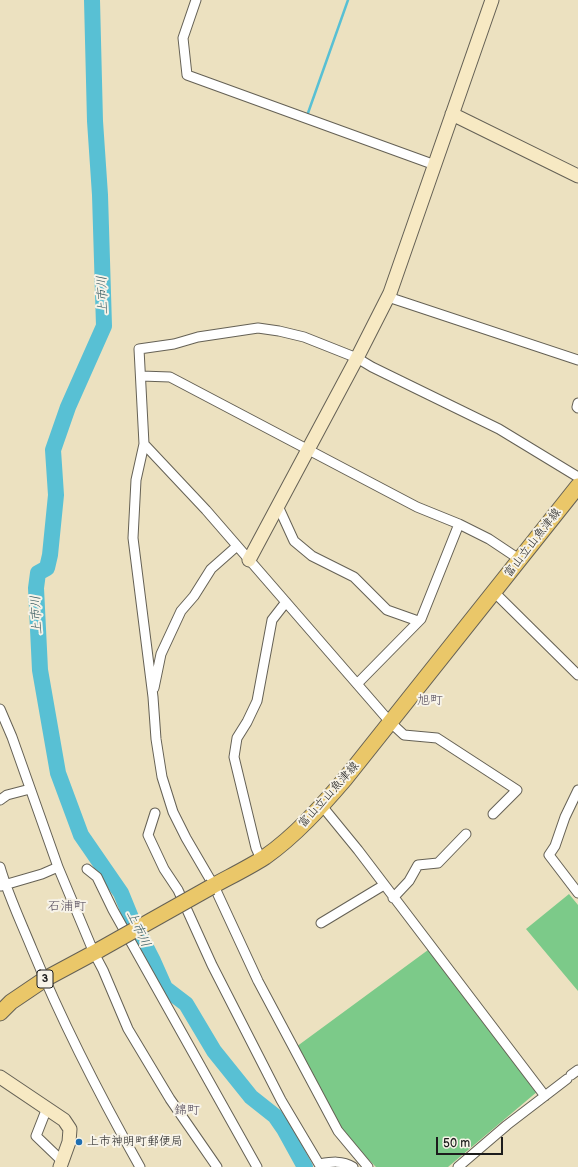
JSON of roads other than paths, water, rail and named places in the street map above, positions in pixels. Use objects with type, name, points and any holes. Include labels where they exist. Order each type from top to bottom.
[{"type":"main road","name":"富山立山魚津線","points":[[0,1013],[11,1002],[45,979],[261,859],[285,841],[322,806],[345,780],[578,486]]},
{"type":"street","points":[[196,0],[183,38],[187,75],[435,165]]},
{"type":"street","points":[[249,560],[388,297],[492,0]]},
{"type":"street","points":[[452,114],[578,176]]},
{"type":"street","points":[[388,297],[578,360]]},
{"type":"street","points":[[368,1167],[338,1132],[258,981],[173,812],[162,778],[156,739],[153,696],[133,538],[136,480],[144,444],[140,348],[174,344],[198,337],[258,328],[304,337],[357,358],[372,367],[500,429],[578,477]]},
{"type":"street","points":[[141,376],[170,377],[417,507],[460,524],[489,539],[520,559]]},
{"type":"street","points":[[578,403],[578,408]]},
{"type":"street","points":[[144,444],[206,510],[390,722],[404,735],[437,738],[517,790],[493,814]]},
{"type":"street","points":[[278,506],[294,541],[312,556],[354,577],[387,610],[418,621]]},
{"type":"street","points":[[357,684],[421,618],[460,524]]},
{"type":"street","points":[[153,696],[161,654],[181,611],[194,596],[211,569],[237,546]]},
{"type":"street","points":[[494,592],[578,675]]},
{"type":"street","points":[[261,859],[256,848],[234,757],[237,738],[247,722],[256,701],[272,620],[286,602]]},
{"type":"street","points":[[0,709],[12,736],[58,867],[128,1029],[170,1099],[217,1167]]},
{"type":"street","points":[[0,800],[7,795],[30,789]]},
{"type":"street","points":[[578,790],[565,817],[555,846],[549,855],[578,893]]},
{"type":"street","points":[[322,806],[358,850],[545,1096]]},
{"type":"street","points":[[155,813],[148,835],[164,869],[178,890],[212,965],[281,1100],[320,1166],[332,1162],[347,1163],[353,1167]]},
{"type":"street","points":[[393,898],[409,881],[418,865],[438,863],[466,834]]},
{"type":"street","points":[[0,866],[3,886],[45,979],[109,1112],[140,1167]]},
{"type":"street","points":[[3,886],[42,874],[58,867]]},
{"type":"street","points":[[87,869],[97,877],[112,910],[257,1167]]},
{"type":"street","points":[[321,923],[384,885]]},
{"type":"street","points":[[458,1167],[507,1125],[572,1075]]},
{"type":"street","points":[[0,1077],[64,1120],[70,1129],[69,1142],[63,1165]]},
{"type":"street","points":[[47,1108],[36,1136],[63,1165]]},
{"type":"waterway","name":"上市川","points":[[92,0],[95,121],[100,195],[104,326],[68,407],[53,450],[56,495],[50,555],[47,568],[38,573],[36,588],[40,670],[58,773],[81,835],[121,893],[132,920],[165,988],[186,1004],[214,1051],[251,1097],[275,1116],[305,1167]]},
{"type":"waterway","points":[[308,113],[348,0]]},
{"type":"place","name":"上市神明町郵便局","points":[[79,1142]]},
{"type":"district","name":"旭町","points":[[430,701]]},
{"type":"district","name":"石浦町","points":[[67,907]]},
{"type":"district","name":"錦町","points":[[187,1111]]}]
